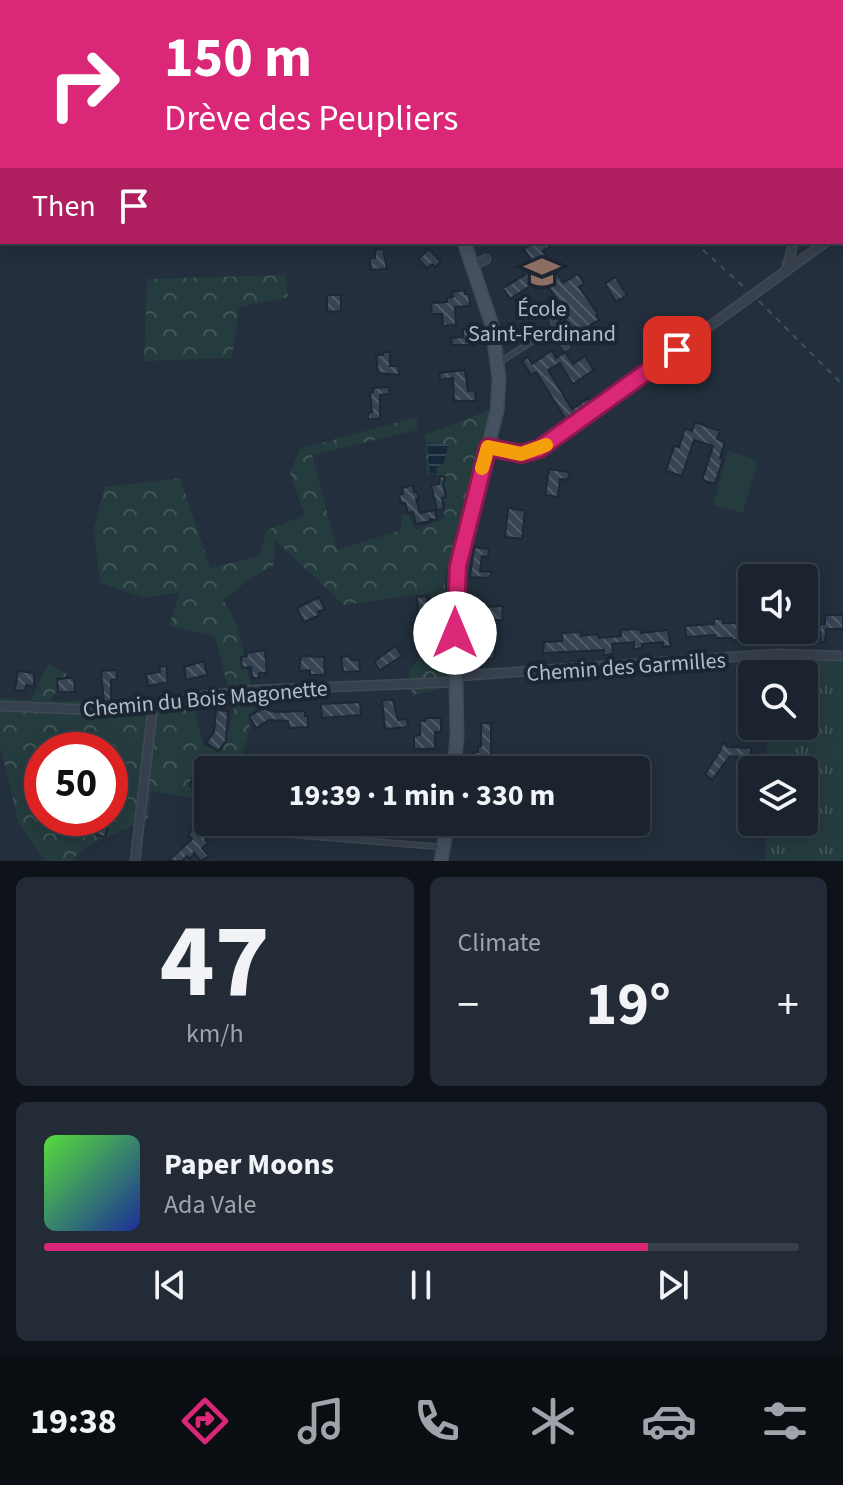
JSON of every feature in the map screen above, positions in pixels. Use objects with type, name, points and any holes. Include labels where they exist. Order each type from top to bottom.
[{"type":"main road","points":[[455,756],[458,566],[497,411],[498,364],[492,325],[465,244]]},
{"type":"main road","points":[[441,861],[445,836]]},
{"type":"street","points":[[786,271],[793,244]]},
{"type":"street","points":[[488,447],[521,454],[544,446],[823,244]]},
{"type":"street","points":[[473,266],[486,259]]},
{"type":"street","name":"Chemin des Garmilles","points":[[458,679],[776,654],[843,656]]},
{"type":"street","name":"Chemin du Bois Magonette","points":[[0,706],[97,710],[153,706],[255,690],[458,679]]},
{"type":"street","points":[[135,861],[153,706]]},
{"type":"lane","points":[[551,309],[555,327],[566,347]]},
{"type":"lane","points":[[498,364],[555,327]]},
{"type":"lane","points":[[307,836],[443,847]]},
{"type":"path","points":[[696,244],[753,295],[843,385]]},
{"type":"green space","points":[[285,275],[288,297],[239,307],[232,358],[144,361],[147,279]]},
{"type":"green space","points":[[490,410],[444,582],[455,622],[464,684],[412,695],[409,670],[442,635],[430,593],[344,605],[275,540],[273,566],[252,577],[223,600],[237,624],[255,704],[242,756],[194,756],[194,798],[151,791],[148,818],[128,827],[128,732],[24,732],[24,831],[19,824],[0,746],[0,698],[31,700],[48,664],[67,674],[50,701],[95,701],[194,711],[204,746],[222,752],[234,711],[215,636],[169,626],[180,592],[144,598],[100,583],[94,528],[105,487],[180,478],[210,568],[260,556],[267,530],[305,515],[290,473],[300,449],[417,417],[417,430],[312,455],[337,550],[401,530],[402,516],[409,515],[415,530],[445,518],[437,473],[427,475],[425,435]]},
{"type":"green space","points":[[728,451],[758,460],[743,513],[713,505]]},
{"type":"green space","points":[[818,661],[843,662],[843,861],[766,861],[765,836],[818,836],[818,756],[766,756],[768,740],[818,740]]},
{"type":"green space","points":[[27,836],[110,836],[84,848],[71,861],[45,861]]},
{"type":"water","points":[[427,443],[448,445],[444,463],[436,468],[437,473],[430,473]]},
{"type":"building","name":"École Saint-Ferdinand","points":[[532,244],[553,244],[543,251],[563,283],[578,274],[584,284],[579,287],[598,314],[599,320],[589,326],[594,333],[587,337],[580,328],[575,332],[570,327],[567,329],[563,322],[566,321],[563,314],[566,312],[542,278],[510,299],[503,288],[536,268],[524,249]]},
{"type":"building","points":[[383,249],[387,269],[371,270],[370,258],[375,258],[375,250]]},
{"type":"building","points":[[429,249],[441,262],[427,268],[418,259]]},
{"type":"building","points":[[615,277],[627,295],[616,302],[605,284]]},
{"type":"building","points":[[465,290],[465,294],[469,294],[470,306],[455,307],[456,325],[443,326],[442,314],[432,314],[431,303],[447,302],[447,298],[453,297],[452,292]]},
{"type":"building","points":[[327,295],[341,295],[341,311],[327,312]]},
{"type":"building","points":[[474,328],[476,345],[452,345],[451,338],[463,337],[463,329]]},
{"type":"building","points":[[552,350],[556,358],[565,352],[573,364],[585,356],[594,370],[573,384],[560,363],[548,370],[572,409],[588,398],[591,403],[567,421],[536,372],[531,375],[522,361],[528,357],[532,364]]},
{"type":"building","points":[[383,352],[390,352],[390,366],[398,366],[399,375],[378,373],[376,355],[383,355]]},
{"type":"building","points":[[465,370],[468,391],[475,390],[476,401],[454,401],[453,378],[440,380],[439,373]]},
{"type":"building","points":[[389,387],[390,394],[380,395],[380,419],[368,419],[368,413],[372,412],[370,392],[373,388]]},
{"type":"building","points":[[695,422],[720,431],[717,439],[725,442],[715,484],[702,480],[713,446],[694,440],[682,476],[666,471],[674,446],[679,447],[685,428],[692,431]]},
{"type":"building","points":[[549,469],[570,475],[567,480],[560,479],[558,497],[545,495]]},
{"type":"building","points":[[440,476],[445,477],[446,497],[442,498],[444,509],[437,510],[431,485],[439,484]]},
{"type":"building","points":[[413,485],[419,499],[416,499],[420,513],[435,510],[437,520],[416,524],[413,512],[408,513],[405,503],[401,503],[399,495],[403,494],[402,488]]},
{"type":"building","points":[[508,508],[525,511],[522,539],[505,537]]},
{"type":"building","points":[[474,547],[489,549],[488,557],[482,556],[480,571],[491,572],[490,578],[470,577]]},
{"type":"building","points":[[427,596],[431,639],[421,640],[417,597]]},
{"type":"building","points":[[319,597],[325,609],[318,612],[320,615],[304,622],[297,608]]},
{"type":"building","points":[[502,606],[503,620],[473,620],[484,612],[484,607]]},
{"type":"building","points":[[825,615],[843,615],[843,629],[826,629],[825,642],[821,642],[819,624],[825,624]]},
{"type":"building","points":[[714,619],[723,619],[723,623],[738,623],[738,640],[715,638],[715,635],[686,637],[685,626],[714,624]]},
{"type":"building","points":[[640,629],[641,633],[668,630],[671,646],[663,647],[663,642],[642,644],[642,648],[634,649],[634,642],[612,644],[613,654],[604,655],[604,650],[543,653],[544,642],[562,641],[562,633],[581,632],[581,636],[598,634],[599,638],[621,636],[621,630]]},
{"type":"building","points":[[477,645],[495,648],[494,659],[486,658],[486,663],[477,662]]},
{"type":"building","points":[[395,646],[402,656],[380,670],[376,660]]},
{"type":"building","points":[[265,650],[267,673],[259,673],[259,678],[252,678],[251,667],[242,668],[241,657],[247,656],[246,653]]},
{"type":"building","points":[[301,656],[324,657],[325,675],[310,675],[310,670],[299,671]]},
{"type":"building","points":[[350,656],[351,660],[359,660],[360,671],[343,672],[341,657]]},
{"type":"building","points":[[204,661],[207,675],[186,680],[184,667]]},
{"type":"building","points":[[166,666],[168,682],[148,686],[146,674],[160,672],[159,667]]},
{"type":"building","points":[[117,670],[117,679],[111,680],[111,701],[104,702],[101,671]]},
{"type":"building","points":[[18,671],[34,673],[34,686],[26,685],[25,691],[15,690]]},
{"type":"building","points":[[74,678],[75,692],[58,692],[57,679]]},
{"type":"building","points":[[382,700],[393,700],[398,720],[407,719],[408,727],[385,729]]},
{"type":"building","points":[[360,702],[361,715],[322,718],[321,704]]},
{"type":"building","points":[[262,706],[276,712],[305,711],[308,727],[289,728],[288,721],[269,720],[256,728],[249,716]]},
{"type":"building","points":[[216,710],[228,711],[226,741],[218,751],[206,743],[214,732]]},
{"type":"building","points":[[425,718],[441,718],[441,732],[435,732],[435,749],[414,749],[414,736],[420,735],[420,721],[425,721]]},
{"type":"building","points":[[481,723],[491,723],[491,756],[474,756],[478,746],[481,746]]},
{"type":"building","points":[[722,744],[751,748],[750,756],[730,756],[712,780],[705,774]]},
{"type":"building","points":[[194,829],[194,836],[210,836],[205,840],[208,843],[202,848],[209,856],[201,861],[194,853],[190,859],[187,856],[182,861],[168,861],[192,839],[188,834]]},
{"type":"slow traffic","points":[[482,468],[488,447],[521,454],[546,445]]},
{"type":"place","name":"École Saint-Ferdinand","points":[[542,272]]},
{"type":"route","points":[[455,633],[458,566],[488,447],[521,454],[539,449],[677,350]]}]
